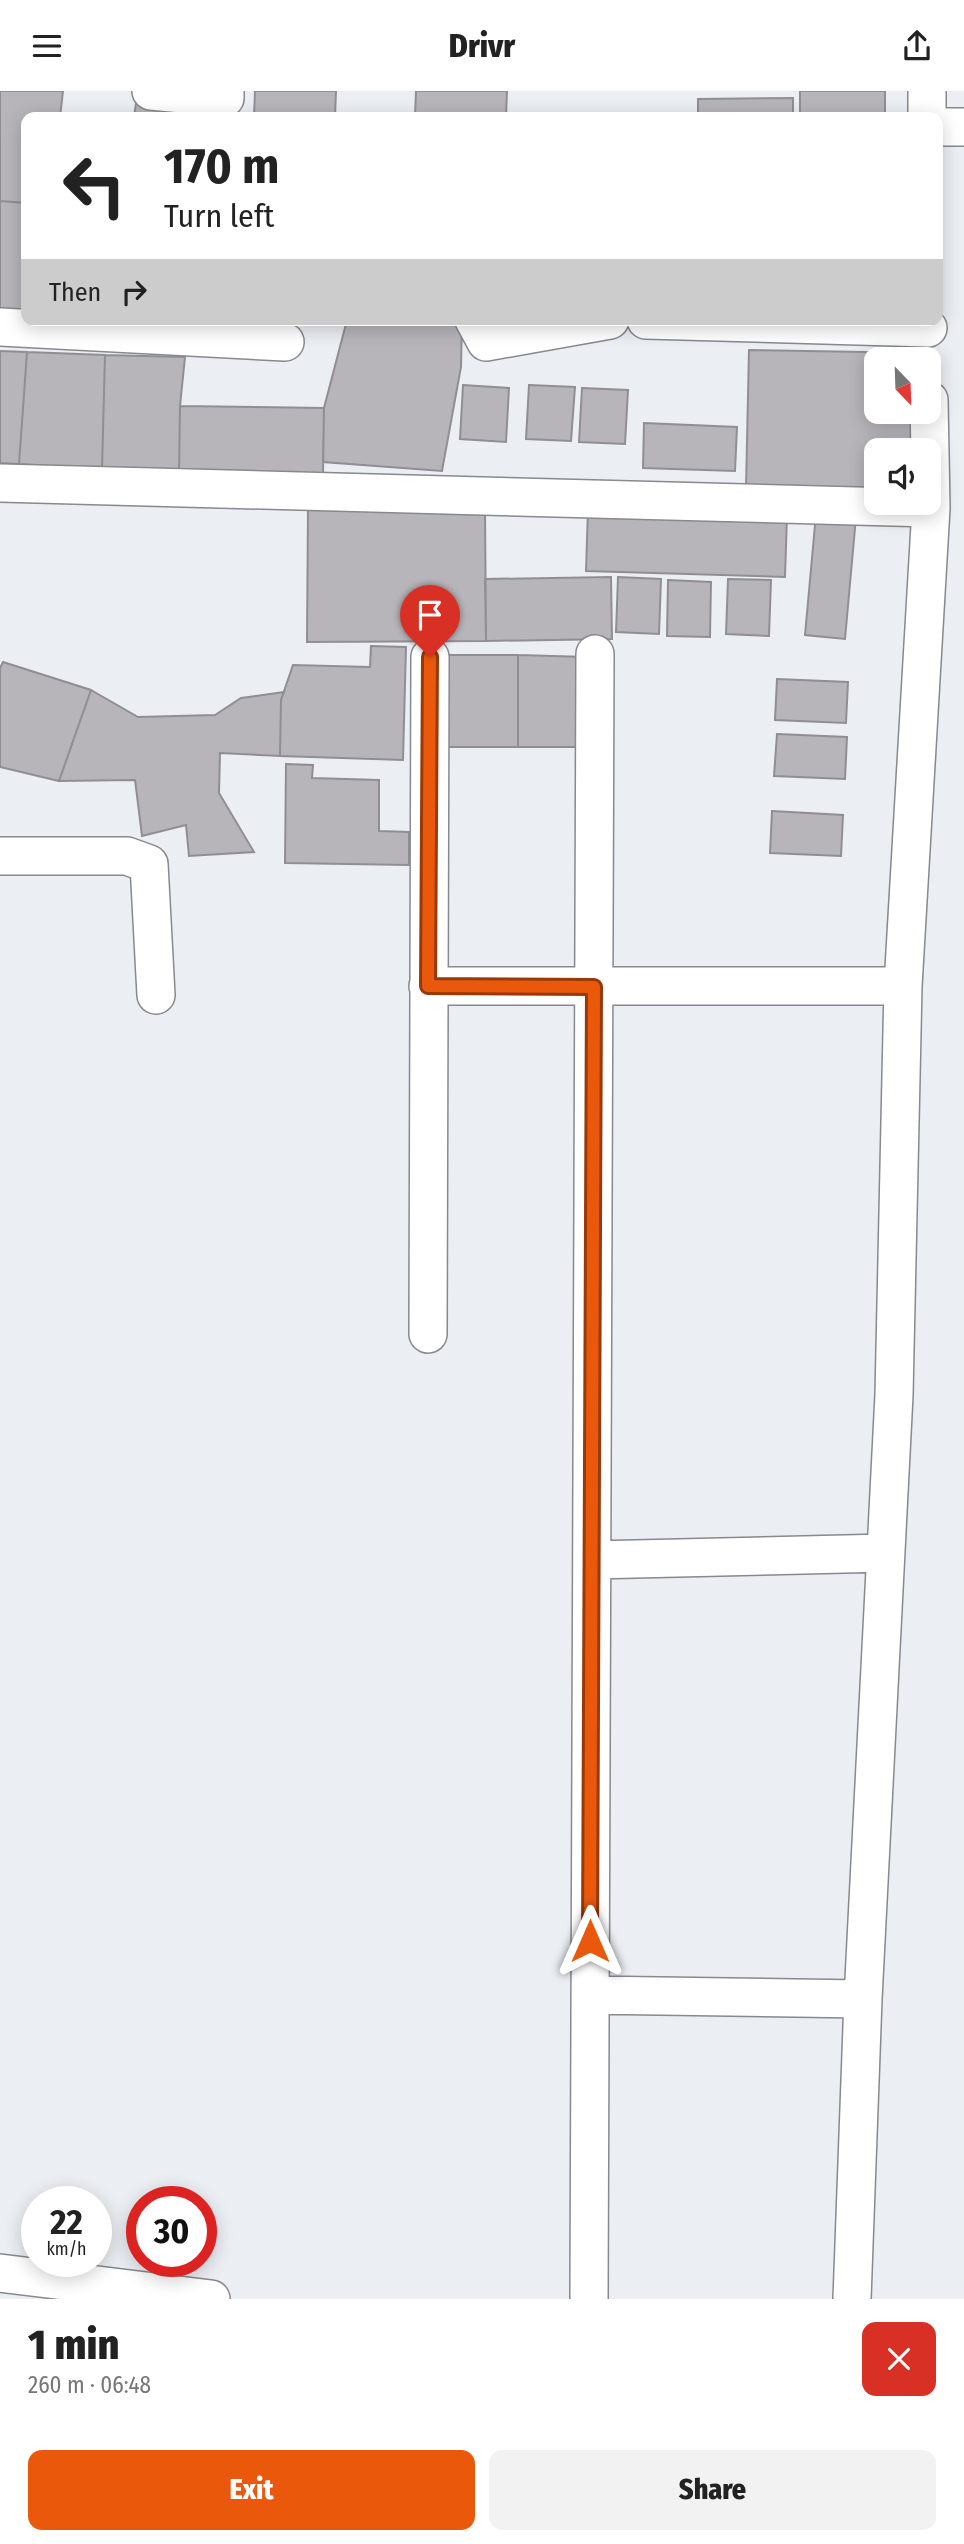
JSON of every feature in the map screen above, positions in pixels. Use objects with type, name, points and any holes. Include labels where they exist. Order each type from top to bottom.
[{"type":"street","points":[[151,91],[225,98],[225,91]]},
{"type":"street","points":[[927,91],[927,112]]},
{"type":"street","points":[[943,127],[964,127]]},
{"type":"street","points":[[477,326],[486,342],[576,326]]},
{"type":"street","points":[[752,326],[928,336]]},
{"type":"street","points":[[0,327],[285,342]]},
{"type":"street","points":[[0,483],[864,506]]},
{"type":"street","points":[[852,2299],[863,1999],[894,1395],[903,985],[930,515]]},
{"type":"street","points":[[589,2299],[595,654]]},
{"type":"street","points":[[428,1334],[430,657]]},
{"type":"street","points":[[0,856],[127,856],[149,864],[156,995]]},
{"type":"street","points":[[428,986],[903,985]]},
{"type":"street","points":[[592,1560],[886,1553]]},
{"type":"street","points":[[590,1996],[863,1999]]},
{"type":"street","points":[[0,2273],[211,2299]]},
{"type":"building","points":[[0,91],[63,91],[61,112],[21,112],[21,203],[0,201]]},
{"type":"building","points":[[255,91],[336,91],[335,112],[254,112]]},
{"type":"building","points":[[416,91],[507,91],[506,112],[415,112]]},
{"type":"building","points":[[800,91],[885,91],[885,112],[800,112]]},
{"type":"building","points":[[137,96],[227,108],[226,112],[135,112]]},
{"type":"building","points":[[793,98],[793,112],[698,112],[698,99]]},
{"type":"building","points":[[0,201],[21,203],[21,319],[0,317]]},
{"type":"building","points":[[345,326],[462,326],[461,367],[442,471],[323,462],[324,408]]},
{"type":"building","points":[[749,350],[864,352],[864,424],[923,424],[923,438],[864,438],[864,490],[746,488]]},
{"type":"building","points":[[0,351],[27,352],[19,464],[0,463]]},
{"type":"building","points":[[27,352],[105,355],[102,469],[19,464]]},
{"type":"building","points":[[105,355],[185,357],[180,406],[179,473],[102,469]]},
{"type":"building","points":[[463,385],[509,388],[506,442],[460,439]]},
{"type":"building","points":[[529,385],[575,387],[571,441],[526,439]]},
{"type":"building","points":[[582,388],[628,390],[625,444],[579,442]]},
{"type":"building","points":[[180,406],[324,408],[323,474],[179,473]]},
{"type":"building","points":[[644,423],[737,427],[735,471],[643,468]]},
{"type":"building","points":[[308,508],[485,510],[486,641],[307,642]]},
{"type":"building","points":[[588,509],[787,516],[785,577],[586,571]]},
{"type":"building","points":[[816,514],[856,517],[845,639],[805,635]]},
{"type":"building","points":[[611,577],[612,639],[486,641],[485,579]]},
{"type":"building","points":[[618,577],[661,579],[659,634],[616,632]]},
{"type":"building","points":[[728,579],[771,580],[769,636],[726,634]]},
{"type":"building","points":[[668,580],[711,582],[710,637],[667,636]]},
{"type":"building","points":[[371,646],[406,647],[403,760],[280,756],[281,700],[293,665],[370,667]]},
{"type":"building","points":[[441,655],[518,655],[518,747],[441,747]]},
{"type":"building","points":[[518,655],[587,657],[584,747],[518,747]]},
{"type":"building","points":[[3,662],[91,690],[59,781],[0,767],[0,668]]},
{"type":"building","points":[[777,679],[848,682],[846,723],[775,720]]},
{"type":"building","points":[[91,690],[138,717],[215,715],[241,698],[284,692],[281,700],[280,756],[220,753],[219,793],[254,852],[189,856],[186,825],[142,836],[135,780],[59,781]]},
{"type":"building","points":[[777,734],[847,737],[845,779],[774,776]]},
{"type":"building","points":[[286,764],[313,765],[312,778],[379,780],[379,831],[409,832],[409,865],[285,863]]},
{"type":"building","points":[[772,811],[843,815],[841,856],[770,853]]},
{"type":"route","points":[[430,657],[428,986],[594,987],[590,1941]]}]
